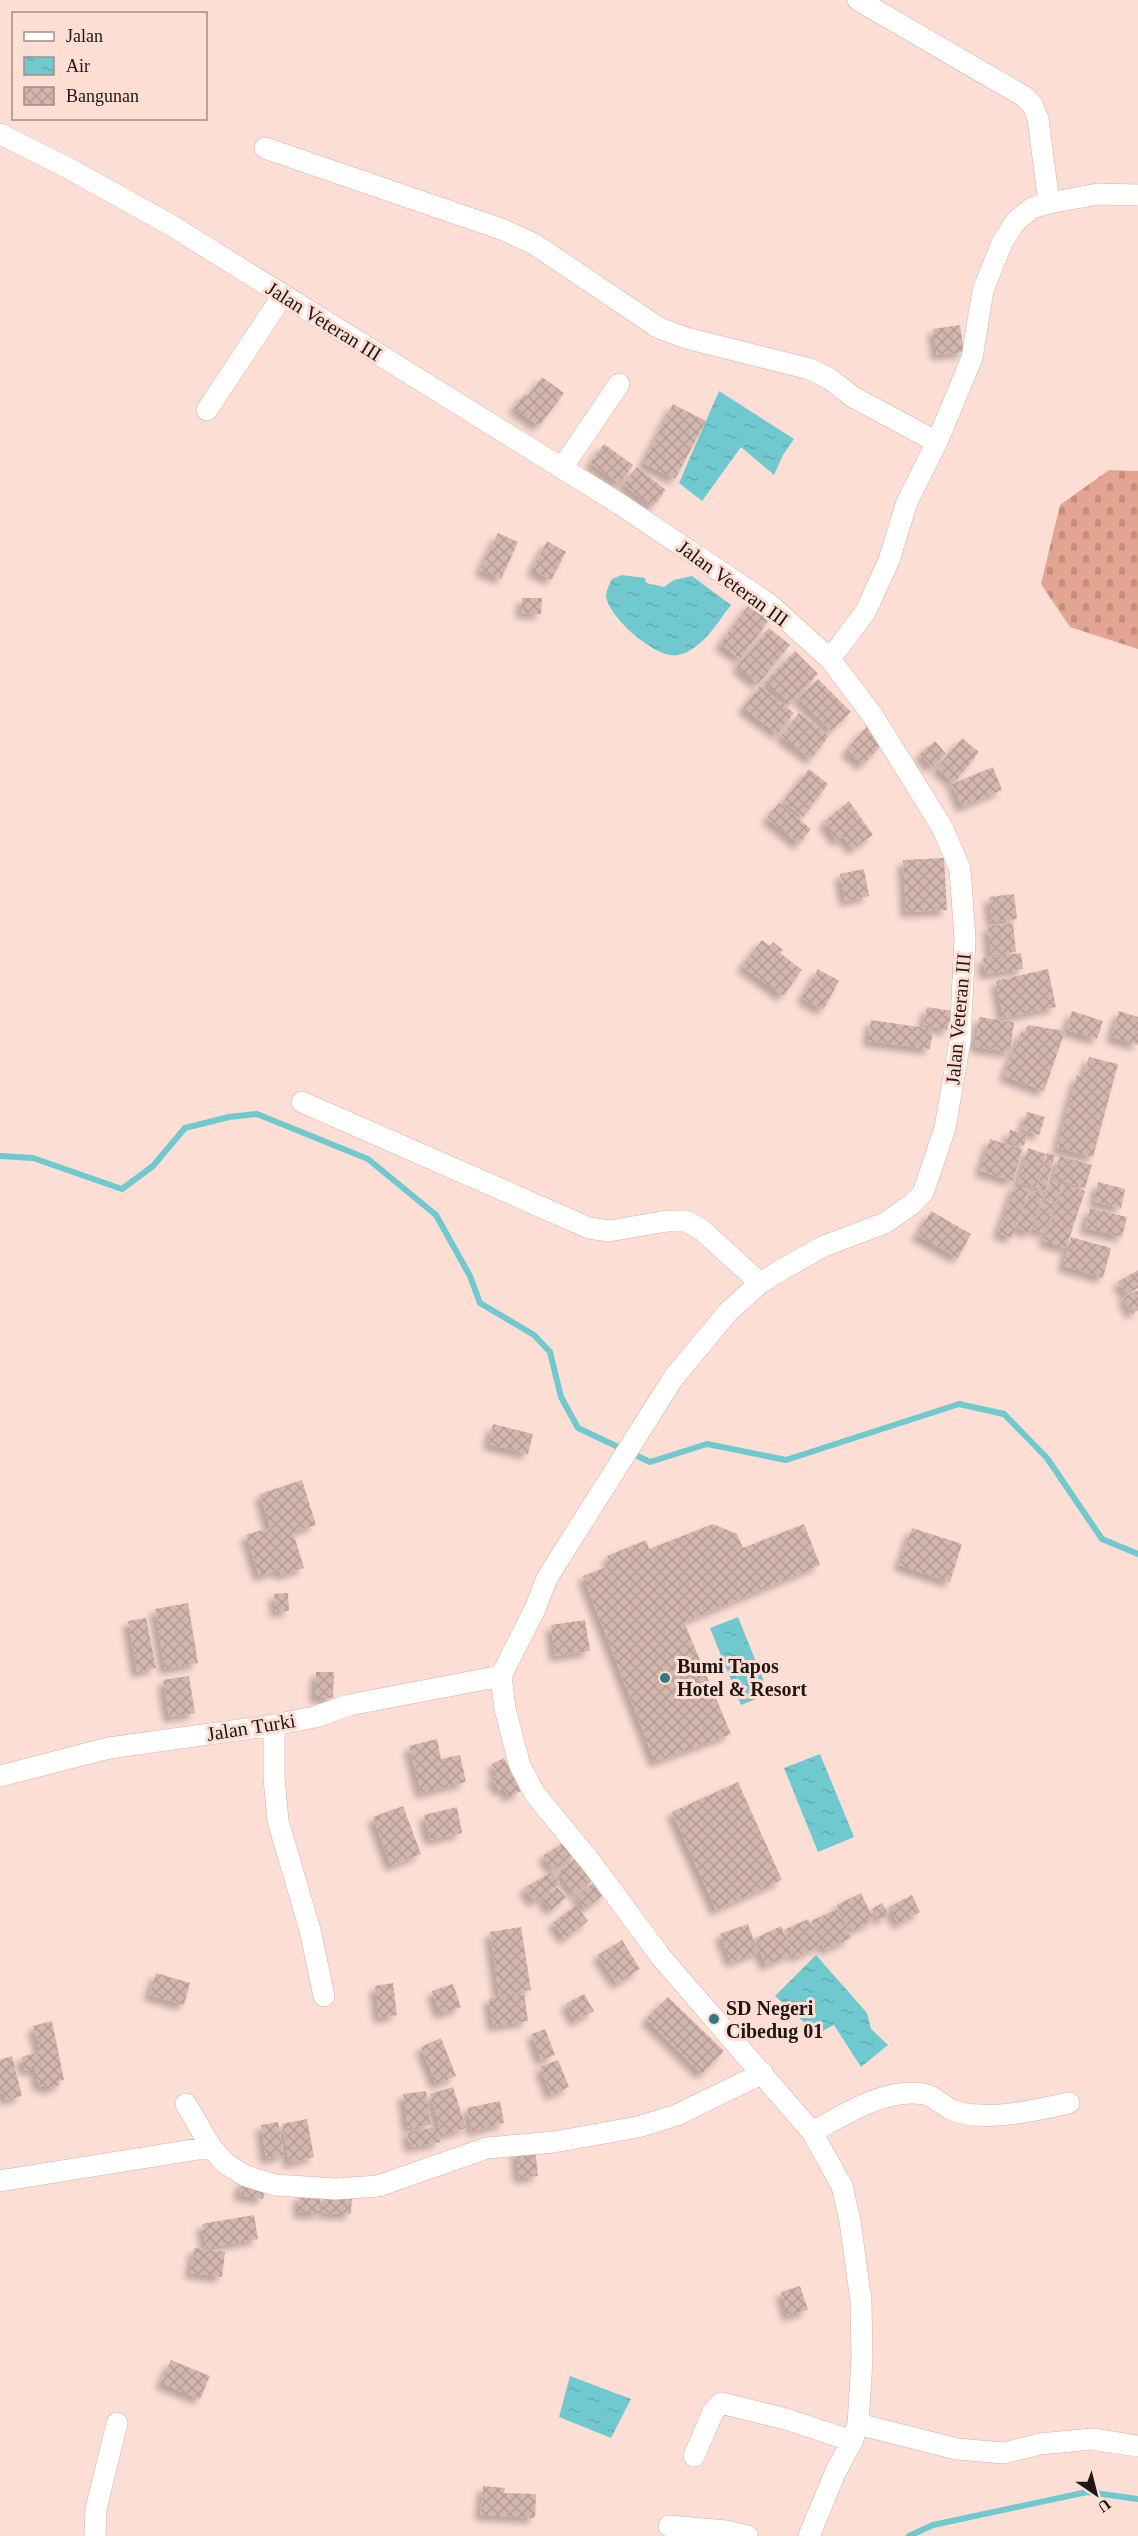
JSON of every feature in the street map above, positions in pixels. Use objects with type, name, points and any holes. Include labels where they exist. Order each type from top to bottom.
[{"type":"street","points":[[858,0],[1025,97],[1033,106],[1038,119],[1049,203]]},
{"type":"street","name":"Jalan Veteran III","points":[[0,134],[68,168],[168,224],[618,503],[769,604],[830,659],[873,716],[942,827],[960,869],[965,939],[960,1041],[945,1128],[923,1193],[885,1224],[825,1246],[760,1283],[728,1312],[689,1356],[547,1578],[535,1609],[501,1676]]},
{"type":"street","points":[[265,148],[504,230],[534,244],[660,328],[686,338],[810,369],[830,379],[853,397],[937,442]]},
{"type":"street","points":[[830,659],[866,611],[888,560],[907,502],[937,442],[972,358],[983,290],[1002,243],[1015,222],[1032,208],[1049,203],[1120,192],[1138,195]]},
{"type":"street","points":[[207,410],[283,295]]},
{"type":"street","points":[[562,468],[619,384]]},
{"type":"street","points":[[302,1102],[589,1228],[609,1231],[667,1221],[686,1221],[702,1230],[760,1283]]},
{"type":"street","points":[[501,1676],[505,1708],[520,1766],[535,1794],[593,1865],[662,1957],[813,2132],[842,2186],[850,2220],[862,2328],[855,2432],[809,2536]]},
{"type":"street","name":"Jalan Turki","points":[[0,1776],[109,1748],[274,1725],[315,1717],[358,1703],[501,1676]]},
{"type":"street","points":[[274,1725],[274,1778],[278,1821],[310,1930],[324,1996]]},
{"type":"street","points":[[186,2104],[212,2147],[226,2164],[246,2176],[275,2185],[336,2189],[378,2186],[487,2148],[554,2142],[638,2127],[677,2115],[763,2073]]},
{"type":"street","points":[[813,2132],[887,2096],[924,2094],[942,2102],[953,2111],[968,2115],[1032,2112],[1069,2103]]},
{"type":"street","points":[[0,2181],[212,2147]]},
{"type":"street","points":[[694,2456],[713,2412],[721,2403],[786,2419],[957,2449],[1004,2453],[1040,2444],[1092,2439],[1138,2445]]},
{"type":"street","points":[[95,2536],[96,2509],[117,2423]]},
{"type":"street","points":[[669,2526],[726,2531],[748,2536]]},
{"type":"green space","points":[[1109,470],[1138,471],[1138,649],[1070,627],[1041,584],[1060,505]]},
{"type":"water","points":[[719,391],[794,439],[783,455],[774,475],[741,447],[702,501],[679,483]]},
{"type":"water","points":[[622,575],[645,578],[646,583],[664,587],[674,580],[692,576],[731,605],[702,642],[687,652],[669,655],[658,651],[635,635],[615,615],[609,605],[606,596],[608,587],[612,579]]},
{"type":"water","points":[[738,1617],[769,1694],[741,1705],[710,1628]]},
{"type":"water","points":[[820,1754],[854,1837],[818,1852],[784,1768]]},
{"type":"water","points":[[816,1955],[867,2013],[871,2029],[888,2045],[861,2067],[834,2025],[817,2034],[775,1996]]},
{"type":"water","points":[[570,2376],[631,2399],[611,2438],[559,2417]]},
{"type":"building","points":[[960,325],[964,352],[937,355],[933,329]]},
{"type":"building","points":[[542,377],[564,393],[539,426],[514,408],[524,394],[528,396]]},
{"type":"building","points":[[673,404],[706,421],[675,479],[643,463]]},
{"type":"building","points":[[604,444],[633,465],[620,484],[590,463]]},
{"type":"building","points":[[637,467],[666,490],[652,507],[623,484]]},
{"type":"building","points":[[498,533],[518,542],[501,579],[480,570]]},
{"type":"building","points":[[547,541],[566,552],[551,580],[532,570]]},
{"type":"building","points":[[522,598],[542,598],[541,614],[521,613]]},
{"type":"building","points":[[751,602],[771,617],[740,659],[720,644]]},
{"type":"building","points":[[769,628],[790,645],[758,684],[737,667]]},
{"type":"building","points":[[795,651],[818,674],[788,705],[765,682]]},
{"type":"building","points":[[818,679],[851,712],[831,731],[798,698]]},
{"type":"building","points":[[760,686],[794,713],[778,734],[743,708]]},
{"type":"building","points":[[799,713],[829,736],[811,759],[781,736]]},
{"type":"building","points":[[867,726],[884,741],[863,765],[846,751]]},
{"type":"building","points":[[962,738],[979,752],[954,783],[937,768]]},
{"type":"building","points":[[935,741],[946,754],[932,767],[920,754]]},
{"type":"building","points":[[993,767],[1002,790],[962,807],[952,784]]},
{"type":"building","points":[[809,769],[828,784],[803,817],[783,802]]},
{"type":"building","points":[[849,801],[873,835],[853,849],[843,837],[837,841],[824,822]]},
{"type":"building","points":[[779,803],[811,829],[799,844],[767,818]]},
{"type":"building","points":[[944,858],[947,910],[906,912],[903,860]]},
{"type":"building","points":[[864,869],[869,896],[845,901],[840,874]]},
{"type":"building","points":[[1014,894],[1017,919],[992,922],[989,897]]},
{"type":"building","points":[[1013,923],[1016,952],[991,955],[988,926]]},
{"type":"building","points":[[762,940],[770,946],[773,942],[783,950],[780,953],[802,970],[783,996],[742,966]]},
{"type":"building","points":[[1021,953],[1023,969],[985,974],[983,958]]},
{"type":"building","points":[[818,969],[839,981],[823,1010],[802,998]]},
{"type":"building","points":[[1048,969],[1056,1007],[1003,1018],[996,981]]},
{"type":"building","points":[[927,1007],[952,1011],[948,1030],[923,1025]]},
{"type":"building","points":[[1072,1011],[1103,1021],[1097,1039],[1066,1030]]},
{"type":"building","points":[[1119,1011],[1138,1017],[1138,1045],[1111,1037]]},
{"type":"building","points":[[979,1017],[1014,1022],[1010,1052],[975,1047]]},
{"type":"building","points":[[871,1020],[933,1029],[930,1049],[868,1041]]},
{"type":"building","points":[[1028,1025],[1065,1031],[1044,1091],[1004,1076],[1021,1032],[1024,1033]]},
{"type":"building","points":[[1089,1057],[1118,1064],[1093,1157],[1057,1148],[1077,1075],[1083,1077]]},
{"type":"building","points":[[1027,1112],[1045,1117],[1039,1135],[1022,1130]]},
{"type":"building","points":[[1010,1130],[1027,1135],[1024,1146],[1007,1141]]},
{"type":"building","points":[[990,1139],[1022,1149],[1013,1181],[980,1171]]},
{"type":"building","points":[[1028,1148],[1046,1154],[1036,1188],[1018,1183]]},
{"type":"building","points":[[1047,1153],[1055,1155],[1045,1191],[1037,1189]]},
{"type":"building","points":[[1060,1156],[1092,1165],[1085,1188],[1064,1182],[1065,1178],[1063,1182],[1053,1179]]},
{"type":"building","points":[[1051,1180],[1063,1184],[1055,1203],[1044,1199]]},
{"type":"building","points":[[1098,1182],[1125,1189],[1121,1208],[1094,1202]]},
{"type":"building","points":[[1015,1184],[1029,1189],[1012,1238],[998,1233]]},
{"type":"building","points":[[1064,1184],[1085,1191],[1066,1248],[1044,1241]]},
{"type":"building","points":[[1030,1190],[1043,1194],[1030,1233],[1017,1228]]},
{"type":"building","points":[[1043,1200],[1055,1204],[1045,1233],[1033,1229]]},
{"type":"building","points":[[1090,1208],[1127,1217],[1122,1237],[1085,1228]]},
{"type":"building","points":[[931,1211],[971,1234],[958,1258],[917,1235]]},
{"type":"building","points":[[1071,1237],[1111,1248],[1103,1278],[1063,1266]]},
{"type":"building","points":[[1138,1270],[1138,1288],[1126,1295],[1118,1282]]},
{"type":"building","points":[[1138,1290],[1138,1310],[1132,1314],[1123,1298]]},
{"type":"building","points":[[493,1424],[533,1434],[528,1454],[488,1444]]},
{"type":"building","points":[[302,1480],[316,1525],[293,1532],[304,1568],[281,1575],[279,1570],[259,1576],[246,1535],[269,1528],[273,1538],[260,1494]]},
{"type":"building","name":"Bumi Tapos Hotel & Resort","points":[[713,1524],[737,1534],[743,1548],[804,1524],[820,1565],[684,1622],[731,1734],[655,1762],[583,1576],[611,1565],[607,1556],[646,1540],[649,1549]]},
{"type":"building","points":[[912,1528],[962,1544],[950,1582],[899,1565]]},
{"type":"building","points":[[288,1593],[289,1611],[276,1612],[274,1594]]},
{"type":"building","points":[[188,1603],[198,1663],[165,1669],[155,1609]]},
{"type":"building","points":[[146,1618],[156,1668],[137,1672],[128,1621]]},
{"type":"building","points":[[585,1620],[590,1651],[555,1656],[551,1625]]},
{"type":"building","points":[[316,1672],[334,1672],[333,1698],[315,1698]]},
{"type":"building","points":[[189,1676],[195,1713],[169,1717],[163,1680]]},
{"type":"building","points":[[437,1739],[441,1759],[460,1755],[466,1782],[421,1793],[409,1746]]},
{"type":"building","points":[[504,1758],[521,1791],[509,1797],[504,1788],[499,1791],[492,1778],[497,1775],[492,1764]]},
{"type":"building","points":[[738,1782],[782,1880],[716,1910],[672,1812]]},
{"type":"building","points":[[403,1806],[421,1854],[391,1866],[373,1817]]},
{"type":"building","points":[[457,1807],[462,1833],[430,1840],[424,1815]]},
{"type":"building","points":[[569,1839],[579,1853],[553,1870],[543,1856]]},
{"type":"building","points":[[578,1856],[595,1878],[575,1894],[558,1872]]},
{"type":"building","points":[[552,1872],[560,1884],[533,1902],[524,1888]]},
{"type":"building","points":[[597,1880],[607,1892],[585,1909],[576,1896]]},
{"type":"building","points":[[557,1887],[566,1898],[551,1910],[542,1899]]},
{"type":"building","points":[[861,1893],[874,1920],[850,1932],[837,1905]]},
{"type":"building","points":[[912,1895],[920,1912],[898,1924],[889,1907]]},
{"type":"building","points":[[882,1903],[889,1914],[879,1920],[872,1909]]},
{"type":"building","points":[[576,1905],[588,1921],[565,1939],[553,1923]]},
{"type":"building","points":[[837,1909],[851,1938],[825,1950],[811,1921]]},
{"type":"building","points":[[808,1919],[821,1945],[796,1957],[784,1930]]},
{"type":"building","points":[[748,1924],[758,1952],[731,1962],[720,1934]]},
{"type":"building","points":[[781,1926],[793,1953],[766,1965],[754,1939]]},
{"type":"building","points":[[521,1927],[531,1990],[499,1995],[490,1932]]},
{"type":"building","points":[[622,1940],[640,1969],[617,1984],[598,1955]]},
{"type":"building","points":[[156,1973],[190,1983],[184,2005],[149,1995]]},
{"type":"building","points":[[393,1983],[397,2015],[379,2018],[375,1986]]},
{"type":"building","points":[[453,1984],[461,2007],[440,2014],[432,1991]]},
{"type":"building","points":[[524,1993],[528,2021],[493,2026],[489,1998]]},
{"type":"building","points":[[584,1994],[594,2011],[575,2021],[566,2004]]},
{"type":"building","points":[[668,1997],[724,2051],[702,2074],[646,2019]]},
{"type":"building","points":[[52,2021],[64,2080],[59,2081],[60,2085],[46,2089],[45,2085],[39,2087],[35,2068],[25,2071],[21,2057],[40,2052],[33,2026]]},
{"type":"building","points":[[545,2029],[555,2055],[541,2060],[532,2034]]},
{"type":"building","points":[[441,2038],[456,2076],[436,2084],[421,2047]]},
{"type":"building","points":[[12,2056],[22,2096],[6,2100],[4,2093],[0,2094],[0,2060]]},
{"type":"building","points":[[558,2060],[569,2087],[551,2095],[540,2067]]},
{"type":"building","points":[[453,2087],[466,2128],[442,2135],[430,2094]]},
{"type":"building","points":[[426,2091],[431,2125],[408,2128],[403,2094]]},
{"type":"building","points":[[500,2101],[504,2123],[472,2131],[467,2108]]},
{"type":"building","points":[[307,2119],[314,2157],[289,2163],[282,2124]]},
{"type":"building","points":[[278,2122],[284,2155],[266,2159],[261,2125]]},
{"type":"building","points":[[438,2127],[440,2142],[410,2147],[407,2132]]},
{"type":"building","points":[[535,2148],[538,2176],[519,2178],[516,2150]]},
{"type":"building","points":[[242,2180],[266,2184],[263,2199],[239,2195]]},
{"type":"building","points":[[299,2195],[320,2195],[320,2213],[299,2213]]},
{"type":"building","points":[[323,2195],[352,2196],[351,2214],[323,2213]]},
{"type":"building","points":[[254,2215],[258,2239],[206,2248],[202,2224]]},
{"type":"building","points":[[194,2248],[225,2252],[222,2277],[190,2273]]},
{"type":"building","points":[[800,2286],[808,2310],[788,2316],[781,2292]]},
{"type":"building","points":[[171,2360],[210,2376],[200,2399],[161,2383]]},
{"type":"building","points":[[483,2486],[505,2488],[504,2493],[536,2494],[535,2518],[480,2515]]},
{"type":"waterway","points":[[0,1156],[33,1158],[122,1189],[153,1166],[185,1128],[229,1117],[257,1114],[368,1159],[436,1215],[470,1276],[480,1303],[534,1335],[550,1352],[561,1397],[578,1428],[650,1462],[707,1444],[786,1460],[959,1404],[1004,1414],[1047,1458],[1102,1539],[1138,1554]]},
{"type":"waterway","points":[[909,2536],[933,2525],[1087,2492],[1138,2499]]},
{"type":"place","name":"Bumi Tapos Hotel & Resort","points":[[665,1678]]},
{"type":"place","name":"SD Negeri Cibedug 01","points":[[714,2019]]}]
